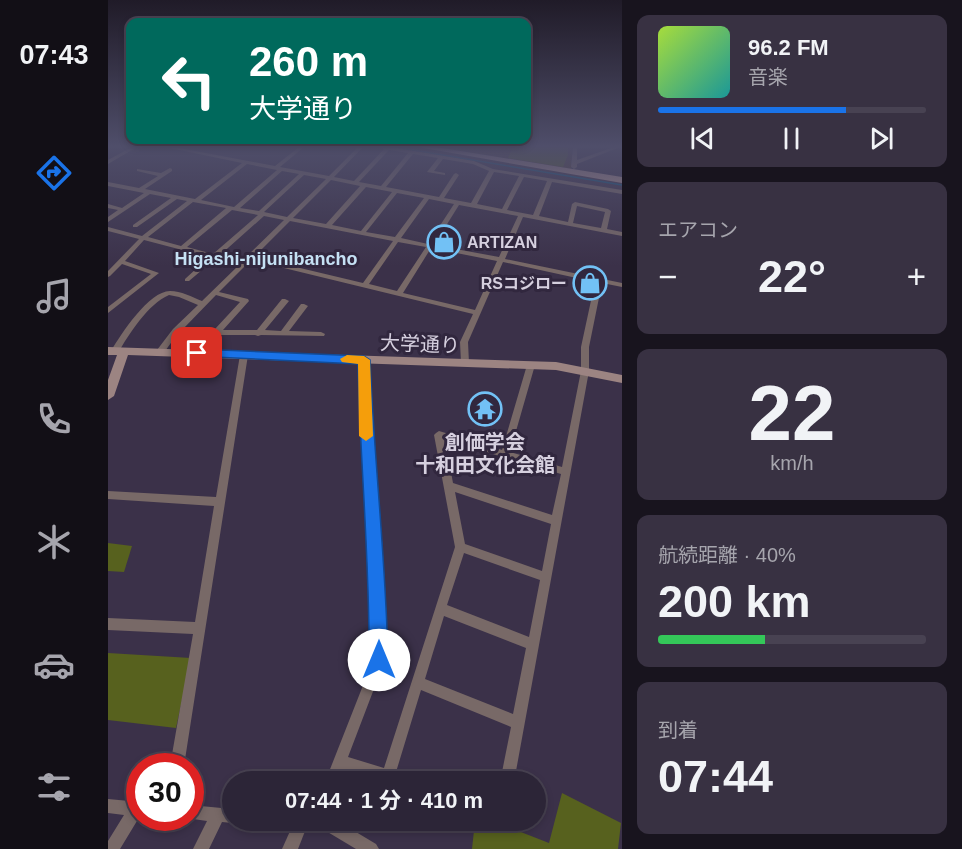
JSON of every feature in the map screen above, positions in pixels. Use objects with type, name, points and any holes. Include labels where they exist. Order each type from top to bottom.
[{"type":"street","points":[[122,187],[397,239],[621,285]]},
{"type":"street","points":[[140,190],[145,187]]},
{"type":"street","points":[[108,275],[111,268],[121,262],[143,238],[212,187]]},
{"type":"street","points":[[182,248],[258,187]]},
{"type":"street","points":[[187,280],[289,187]]},
{"type":"street","points":[[160,352],[176,332],[322,187]]},
{"type":"street","points":[[328,226],[363,187]]},
{"type":"street","points":[[371,187],[621,234]]},
{"type":"street","points":[[440,200],[449,187]]},
{"type":"street","points":[[473,206],[483,187]]},
{"type":"street","points":[[503,212],[516,187]]},
{"type":"street","points":[[535,218],[547,187]]},
{"type":"street","points":[[589,187],[621,192]]},
{"type":"street","points":[[362,233],[395,191]]},
{"type":"street","points":[[108,220],[149,192]]},
{"type":"street","points":[[135,226],[176,197]]},
{"type":"street","points":[[364,286],[427,197]]},
{"type":"street","points":[[399,294],[457,203]]},
{"type":"street","points":[[570,224],[575,204],[608,211],[604,231]]},
{"type":"street","points":[[108,206],[123,210]]},
{"type":"street","points":[[465,363],[464,342],[521,215]]},
{"type":"street","points":[[108,229],[244,264]]},
{"type":"street","points":[[251,258],[477,313]]},
{"type":"street","points":[[108,311],[156,273],[121,262]]},
{"type":"street","points":[[509,771],[585,371],[585,347],[599,280]]},
{"type":"street","points":[[108,396],[116,351],[135,322],[164,294],[172,293],[204,304]]},
{"type":"street","points":[[215,293],[244,301],[216,333]]},
{"type":"street","points":[[258,334],[285,301]]},
{"type":"street","points":[[284,334],[304,306]]},
{"type":"street","points":[[176,332],[321,334]]},
{"type":"street","name":"大学通り","points":[[116,351],[531,365],[585,371],[621,379]]},
{"type":"street","points":[[179,753],[244,355]]},
{"type":"street","points":[[336,771],[379,660],[378,598],[366,434],[364,360]]},
{"type":"street","points":[[505,454],[531,365]]},
{"type":"street","points":[[390,771],[460,547],[439,435],[566,472]]},
{"type":"street","points":[[448,486],[556,521]]},
{"type":"street","points":[[108,495],[220,502]]},
{"type":"street","points":[[460,547],[545,577]]},
{"type":"street","points":[[442,609],[532,644]]},
{"type":"street","points":[[108,624],[200,627]]},
{"type":"street","points":[[419,683],[518,723]]},
{"type":"street","points":[[340,762],[371,771]]},
{"type":"street","points":[[108,806],[126,807]]},
{"type":"street","points":[[204,813],[222,815]]},
{"type":"street","points":[[201,849],[222,819]]},
{"type":"street","points":[[112,849],[126,827]]},
{"type":"street","points":[[290,849],[298,831]]},
{"type":"street","points":[[340,831],[371,849]]},
{"type":"green space","points":[[108,543],[132,546],[124,572],[108,571]]},
{"type":"green space","points":[[108,653],[191,658],[176,728],[108,720]]},
{"type":"green space","points":[[562,793],[621,823],[618,849],[472,849],[474,831],[518,831],[549,843]]},
{"type":"slow traffic","points":[[347,359],[364,360],[366,436]]},
{"type":"place","name":"ARTIZAN","points":[[444,242]]},
{"type":"place","name":"RSコジロー","points":[[590,283]]},
{"type":"place","name":"創価学会 十和田文化会館","points":[[485,409]]},
{"type":"district","name":"Higashi-nijunibancho","points":[[266,259]]},
{"type":"route","points":[[197,353],[364,360],[366,434],[378,598],[379,660]]}]
